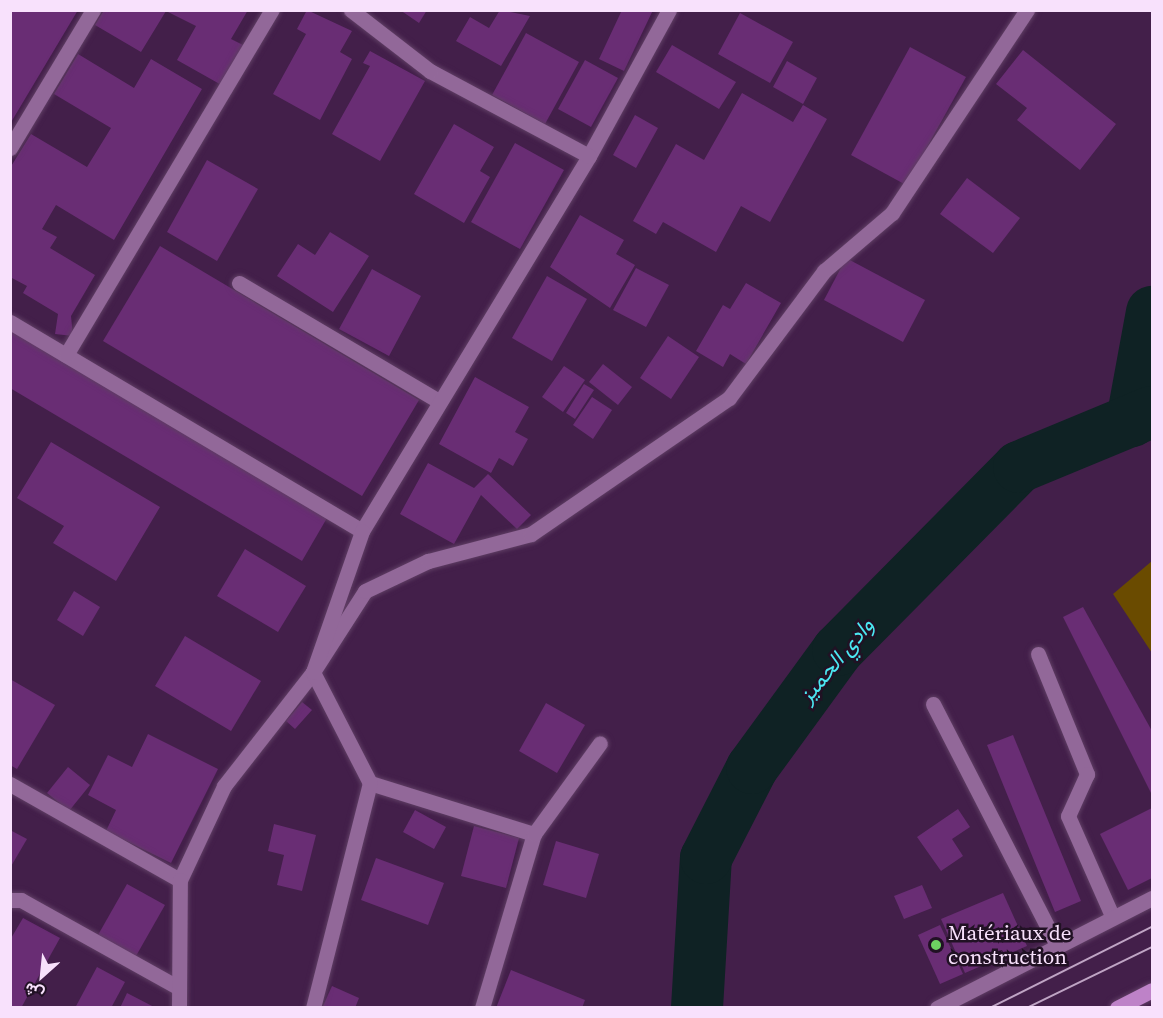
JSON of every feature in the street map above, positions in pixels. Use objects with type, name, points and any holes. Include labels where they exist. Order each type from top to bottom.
[{"type":"main road","points":[[1117,1008],[1152,990]]},
{"type":"street","points":[[10,148],[93,10]]},
{"type":"street","points":[[66,355],[272,10]]},
{"type":"street","points":[[351,10],[430,71],[589,156]]},
{"type":"street","points":[[313,1008],[370,783],[313,672],[362,531],[437,400],[589,156],[669,10]]},
{"type":"street","points":[[178,1008],[180,880],[224,786],[313,672],[365,591],[428,561],[531,534],[729,398],[824,271],[892,213],[1027,10]]},
{"type":"street","points":[[239,283],[437,400]]},
{"type":"street","points":[[10,322],[362,531]]},
{"type":"street","points":[[1038,654],[1087,774],[1068,816],[1113,918]]},
{"type":"street","points":[[933,704],[1057,945]]},
{"type":"street","points":[[482,1008],[534,834],[600,743]]},
{"type":"street","points":[[370,783],[534,834]]},
{"type":"street","points":[[10,784],[180,880]]},
{"type":"street","points":[[936,1008],[1152,898]]},
{"type":"street","points":[[10,900],[21,900],[179,988]]},
{"type":"shaded area","points":[[1152,561],[1152,653],[1113,594]]},
{"type":"building","points":[[10,10],[78,10],[10,124]]},
{"type":"building","points":[[104,10],[248,10],[231,39],[247,47],[225,87],[177,60],[196,26],[166,11],[141,52],[95,25]]},
{"type":"building","points":[[307,10],[352,31],[340,52],[352,59],[320,120],[273,94],[306,34],[297,29]]},
{"type":"building","points":[[400,10],[427,10],[419,23]]},
{"type":"building","points":[[500,10],[530,16],[501,66],[456,41],[470,17],[489,28]]},
{"type":"building","points":[[622,10],[653,10],[624,71],[599,59]]},
{"type":"building","points":[[740,13],[793,42],[770,83],[718,54]]},
{"type":"building","points":[[526,33],[579,62],[545,124],[492,95]]},
{"type":"building","points":[[672,45],[736,82],[719,109],[656,72]]},
{"type":"building","points":[[910,47],[966,77],[906,185],[851,155]]},
{"type":"building","points":[[1023,50],[1116,124],[1080,170],[1017,120],[1027,108],[996,84]]},
{"type":"building","points":[[370,51],[425,81],[380,161],[332,134],[370,66],[363,63]]},
{"type":"building","points":[[78,54],[134,88],[151,59],[202,89],[114,240],[56,205],[42,229],[57,237],[50,248],[95,275],[71,316],[73,336],[55,334],[58,314],[23,293],[27,286],[10,277],[10,168],[31,134],[87,167],[111,128],[54,94]]},
{"type":"building","points":[[585,60],[618,78],[591,127],[558,109]]},
{"type":"building","points":[[787,61],[817,78],[803,104],[773,87]]},
{"type":"building","points":[[742,93],[793,122],[803,105],[827,119],[770,222],[741,206],[716,252],[663,222],[656,234],[633,221],[676,144],[704,160]]},
{"type":"building","points":[[635,115],[658,128],[636,168],[613,155]]},
{"type":"building","points":[[454,124],[494,147],[480,171],[490,177],[464,223],[414,194]]},
{"type":"building","points":[[515,143],[564,170],[520,249],[471,222]]},
{"type":"building","points":[[207,160],[258,189],[217,261],[167,232]]},
{"type":"building","points":[[967,178],[1020,218],[993,253],[940,214]]},
{"type":"building","points":[[580,215],[624,240],[616,254],[635,265],[610,308],[550,267]]},
{"type":"building","points":[[330,232],[369,256],[333,312],[277,276],[298,244],[315,255]]},
{"type":"building","points":[[160,246],[419,400],[362,496],[103,341]]},
{"type":"building","points":[[846,258],[925,300],[903,342],[824,300]]},
{"type":"building","points":[[636,268],[669,285],[646,327],[613,310]]},
{"type":"building","points":[[372,269],[421,296],[389,356],[339,329]]},
{"type":"building","points":[[547,276],[587,299],[552,361],[512,338]]},
{"type":"building","points":[[746,283],[781,303],[746,364],[730,354],[723,367],[696,351],[723,305],[730,309]]},
{"type":"building","points":[[10,330],[327,518],[302,561],[10,388]]},
{"type":"building","points":[[668,336],[699,357],[671,399],[640,378]]},
{"type":"building","points":[[603,364],[632,387],[618,405],[589,382]]},
{"type":"building","points":[[564,366],[585,380],[563,412],[542,397]]},
{"type":"building","points":[[475,377],[529,407],[515,432],[528,439],[513,466],[499,458],[491,473],[439,444]]},
{"type":"building","points":[[584,384],[594,390],[575,419],[566,413]]},
{"type":"building","points":[[592,397],[612,410],[593,439],[573,425]]},
{"type":"building","points":[[51,442],[160,507],[116,581],[53,543],[64,526],[17,498]]},
{"type":"building","points":[[428,463],[474,488],[488,474],[531,515],[517,529],[481,495],[454,544],[400,514]]},
{"type":"building","points":[[245,549],[306,586],[278,632],[217,596]]},
{"type":"building","points":[[74,591],[100,607],[83,636],[57,620]]},
{"type":"building","points":[[1083,607],[1152,731],[1152,795],[1063,617]]},
{"type":"building","points":[[185,636],[261,681],[231,731],[155,686]]},
{"type":"building","points":[[10,679],[55,705],[17,769],[10,765]]},
{"type":"building","points":[[302,702],[312,710],[295,729],[286,721]]},
{"type":"building","points":[[546,703],[585,725],[557,773],[519,751]]},
{"type":"building","points":[[148,734],[218,769],[171,863],[106,831],[116,810],[88,795],[108,755],[132,767]]},
{"type":"building","points":[[1013,735],[1081,901],[1055,912],[987,745]]},
{"type":"building","points":[[68,767],[90,785],[69,811],[47,793]]},
{"type":"building","points":[[1152,808],[1152,878],[1128,890],[1100,834]]},
{"type":"building","points":[[958,809],[970,827],[952,839],[963,856],[941,871],[917,837]]},
{"type":"building","points":[[415,810],[446,827],[434,849],[403,832]]},
{"type":"building","points":[[274,824],[316,835],[302,891],[277,885],[284,855],[268,851]]},
{"type":"building","points":[[474,826],[519,838],[506,888],[461,876]]},
{"type":"building","points":[[10,830],[27,839],[10,868]]},
{"type":"building","points":[[556,841],[599,854],[586,898],[543,885]]},
{"type":"building","points":[[376,858],[444,883],[428,925],[361,900]]},
{"type":"building","points":[[127,884],[165,905],[136,956],[98,935]]},
{"type":"building","points":[[922,885],[932,908],[904,919],[894,896]]},
{"type":"building","points":[[1003,893],[1027,946],[965,973],[941,919]]},
{"type":"building","points":[[23,918],[60,938],[21,1008],[10,1008],[10,940]]},
{"type":"building","points":[[940,925],[963,974],[940,984],[918,935]]},
{"type":"building","points":[[97,967],[125,982],[111,1008],[75,1008]]},
{"type":"building","points":[[511,970],[585,1000],[582,1008],[496,1008]]},
{"type":"building","points":[[332,986],[359,998],[355,1008],[323,1006]]},
{"type":"building","points":[[127,993],[156,1008],[120,1008]]},
{"type":"waterway","name":"وادي الحميز","points":[[1132,421],[1152,312]]},
{"type":"waterway","name":"وادي الحميز","points":[[697,1008],[706,858],[752,768],[838,650],[1019,467],[1152,412]]},
{"type":"tram line","points":[[990,1008],[1152,927]]},
{"type":"tram line","points":[[1027,1008],[1152,947]]},
{"type":"place","name":"Matériaux de construction","points":[[936,945]]}]
